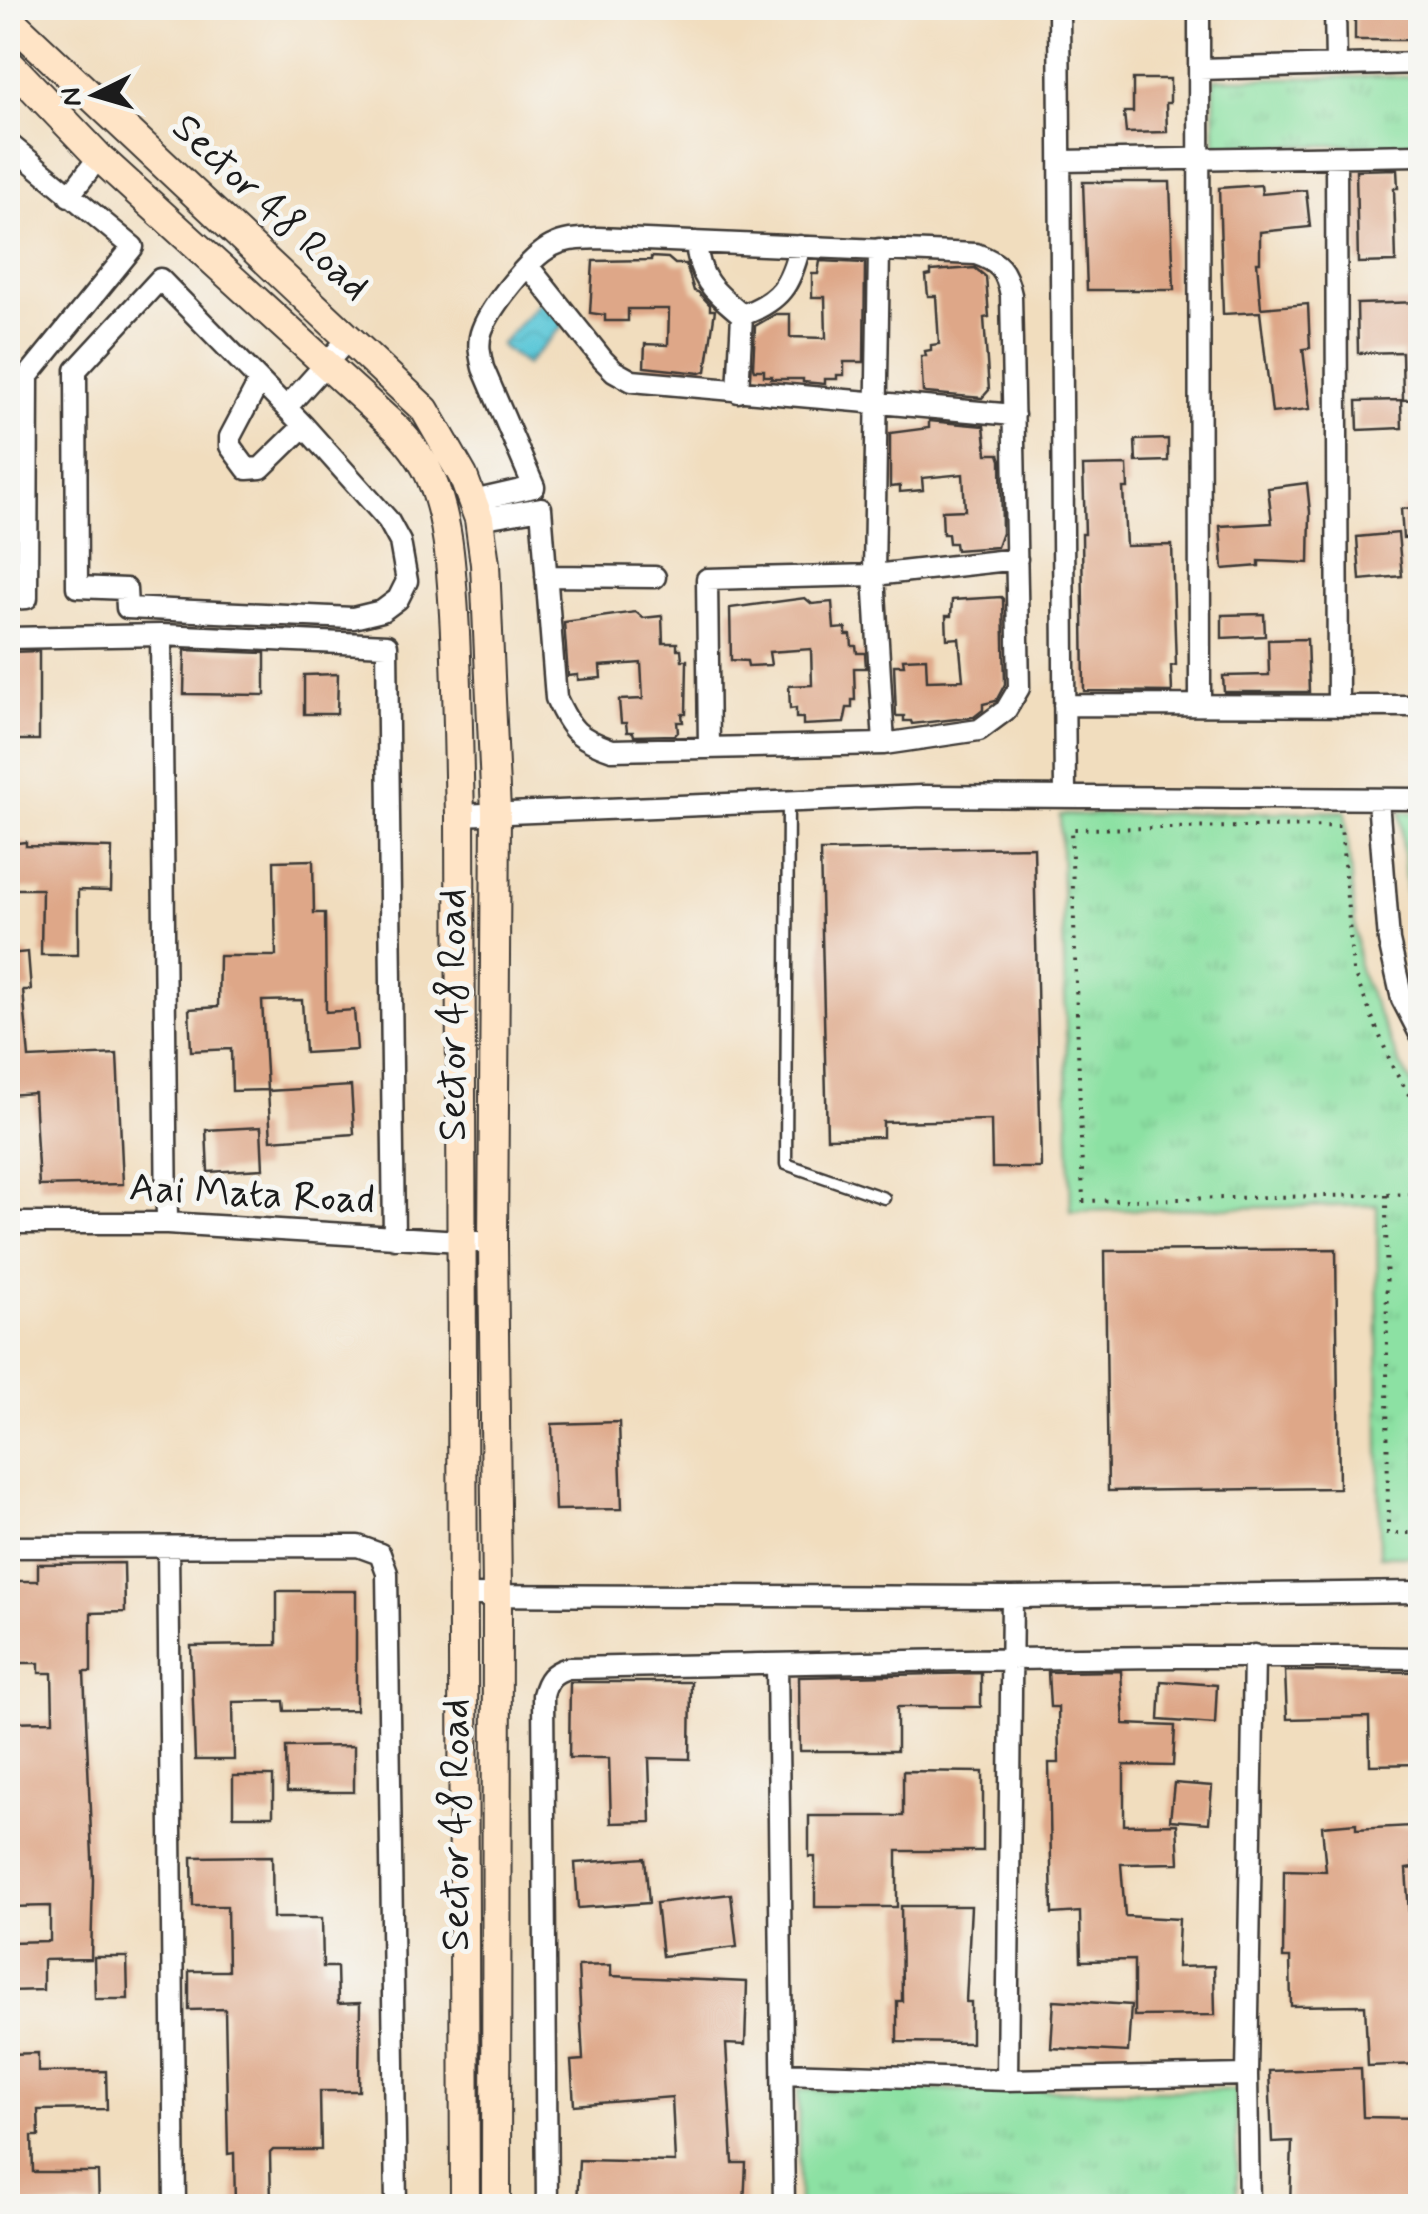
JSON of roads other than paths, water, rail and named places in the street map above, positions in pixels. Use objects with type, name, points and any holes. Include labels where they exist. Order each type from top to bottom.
[{"type":"street","points":[[1059,8],[1065,795]]},
{"type":"street","points":[[1199,8],[1200,705]]},
{"type":"street","points":[[1335,8],[1336,65]]},
{"type":"street","name":"Sector 48 Road","points":[[9,13],[425,410],[463,476],[476,510],[485,564],[496,812],[492,1243],[497,1593],[496,2206]]},
{"type":"street","name":"Sector 48 Road","points":[[8,62],[99,156],[396,428],[416,451],[431,478],[443,518],[456,645],[460,814],[465,2206]]},
{"type":"street","points":[[1199,69],[1420,63]]},
{"type":"street","points":[[8,142],[132,247],[28,376],[27,598],[8,599]]},
{"type":"street","points":[[1061,161],[1420,155]]},
{"type":"street","points":[[70,196],[99,156]]},
{"type":"street","points":[[1336,157],[1338,706]]},
{"type":"street","points":[[570,239],[976,254],[998,262],[1007,277],[1011,295],[1019,688],[1006,710],[979,730],[884,744],[612,750],[586,741],[569,726],[556,698],[541,508],[476,510],[534,487],[478,348],[489,316],[528,266],[549,247],[570,239]]},
{"type":"street","points":[[696,242],[698,265],[711,289],[742,315]]},
{"type":"street","points":[[742,315],[767,306],[792,279],[800,246]]},
{"type":"street","points":[[879,250],[874,575],[884,744]]},
{"type":"street","points":[[528,266],[614,372],[632,382],[1014,415]]},
{"type":"street","points":[[160,279],[259,382],[388,520],[400,542],[407,581],[398,599],[382,612],[352,618],[127,608],[126,589],[77,586],[76,370],[160,279]]},
{"type":"street","points":[[738,392],[742,315]]},
{"type":"street","points":[[286,408],[350,337]]},
{"type":"street","points":[[259,382],[230,437],[230,446],[247,469],[262,468],[304,426]]},
{"type":"street","points":[[709,748],[707,580],[874,575],[1017,559]]},
{"type":"street","points":[[546,576],[655,576]]},
{"type":"street","points":[[8,638],[161,635],[387,646],[394,1238]]},
{"type":"street","points":[[161,635],[167,1224]]},
{"type":"street","points":[[1064,704],[1420,706]]},
{"type":"street","points":[[460,814],[788,799],[1065,795],[1420,799]]},
{"type":"street","points":[[1378,800],[1388,941],[1402,999],[1420,1034]]},
{"type":"street","name":"Aai Mata Road","points":[[8,1223],[167,1224],[492,1243]]},
{"type":"street","points":[[8,1546],[358,1546],[380,1554],[388,1574],[396,2206]]},
{"type":"street","points":[[168,1546],[174,2206]]},
{"type":"street","points":[[462,1594],[1012,1597],[1420,1592]]},
{"type":"street","points":[[1006,2080],[1012,1597]]},
{"type":"street","points":[[1249,2206],[1247,2075],[1254,1655]]},
{"type":"street","points":[[547,2206],[543,1695],[554,1672],[568,1668],[1254,1655],[1420,1658]]},
{"type":"street","points":[[778,1664],[784,2206]]},
{"type":"street","points":[[783,2073],[1006,2080],[1247,2075]]},
{"type":"lane","points":[[788,799],[786,1164],[884,1198]]},
{"type":"water","points":[[545,296],[569,319],[526,365],[500,345]]}]
